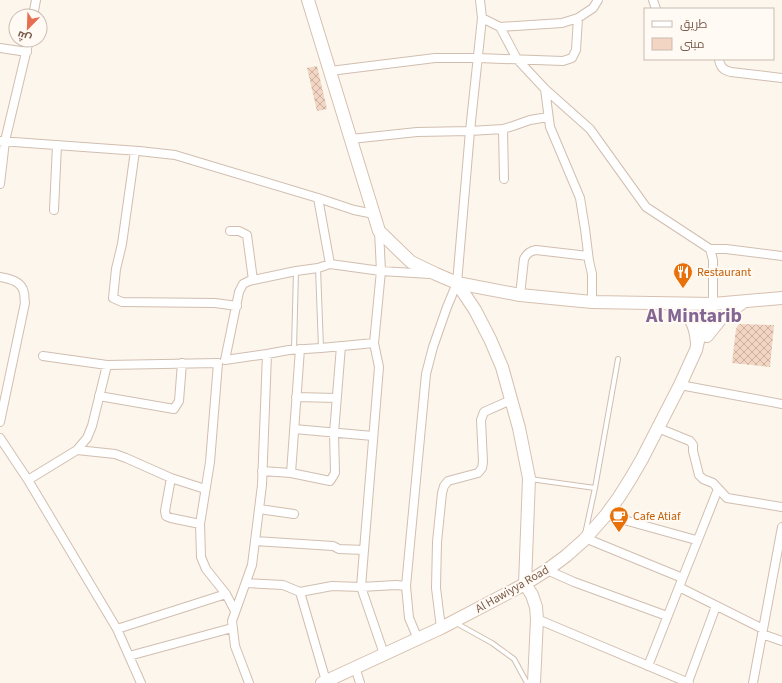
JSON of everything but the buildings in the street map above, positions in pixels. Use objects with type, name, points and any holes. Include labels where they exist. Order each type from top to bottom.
[{"type":"street","points":[[308,0],[379,232],[380,271],[374,343],[379,367],[361,586],[384,654]]},
{"type":"street","points":[[418,639],[409,618],[406,586],[426,374],[432,347],[456,283],[482,18],[480,0]]},
{"type":"street","points":[[482,18],[500,27],[562,23],[578,18],[594,8],[598,0]]},
{"type":"street","points":[[330,71],[435,58],[563,61],[572,58],[576,50],[578,18]]},
{"type":"street","points":[[500,27],[517,59],[545,89],[590,129],[646,207],[710,249],[726,249],[782,256]]},
{"type":"street","points":[[0,48],[27,52]]},
{"type":"street","points":[[0,184],[2,141],[28,48]]},
{"type":"street","points":[[719,60],[721,68],[731,72],[782,78]]},
{"type":"street","points":[[545,89],[550,127],[580,198],[592,274],[592,302]]},
{"type":"street","points":[[351,140],[417,132],[503,129],[530,120],[548,117]]},
{"type":"street","points":[[503,129],[504,179]]},
{"type":"street","points":[[2,141],[175,155],[354,210],[374,214]]},
{"type":"street","points":[[54,210],[57,145]]},
{"type":"street","points":[[136,151],[122,244],[116,269],[113,298],[122,302],[215,303],[237,306]]},
{"type":"street","points":[[318,198],[330,264]]},
{"type":"street","points":[[230,231],[247,235],[253,280]]},
{"type":"street","points":[[379,232],[411,262],[456,283],[520,295],[592,302],[716,304],[782,298]]},
{"type":"street","points":[[710,249],[714,260],[716,304]]},
{"type":"street","points":[[520,295],[524,259],[530,251],[536,250],[588,256]]},
{"type":"street","points":[[235,611],[226,594],[206,570],[201,557],[200,524],[210,462],[222,361],[243,284],[253,280],[318,268],[330,264],[380,271],[436,274]]},
{"type":"street","points":[[0,277],[10,279],[17,282],[21,286],[24,292],[25,303],[4,388],[0,422]]},
{"type":"street","points":[[456,283],[475,310],[502,367],[519,428],[529,478],[525,584],[532,595],[536,607],[537,619],[534,683]]},
{"type":"street","points":[[700,343],[723,316],[745,302]]},
{"type":"street","points":[[668,303],[689,317],[695,328],[700,343]]},
{"type":"street","name":"Al Hawiyya Road","points":[[324,682],[454,622],[525,584],[566,556],[584,539],[606,514],[631,478],[680,385],[700,343],[704,325],[716,304]]},
{"type":"street","points":[[43,356],[106,365],[182,363],[222,361],[297,349],[374,343]]},
{"type":"street","points":[[262,471],[291,473],[330,481],[335,473],[334,433],[341,346]]},
{"type":"street","points":[[291,473],[296,397],[297,349]]},
{"type":"street","points":[[249,683],[235,646],[232,621],[252,566],[262,485],[267,354]]},
{"type":"street","points":[[99,396],[174,409],[179,401],[182,363]]},
{"type":"street","points":[[28,480],[77,450],[87,438],[92,426],[106,365]]},
{"type":"street","points":[[680,385],[782,404]]},
{"type":"street","points":[[296,397],[337,398]]},
{"type":"street","points":[[441,628],[436,588],[437,542],[444,486],[448,481],[478,473],[482,468],[481,420],[484,412],[511,400]]},
{"type":"street","points":[[658,428],[690,441],[694,445],[699,475],[703,479],[713,483],[727,498],[782,507]]},
{"type":"street","points":[[294,429],[373,436]]},
{"type":"street","points":[[0,438],[28,480],[117,629],[141,683]]},
{"type":"street","points":[[77,450],[115,454],[172,478],[206,489]]},
{"type":"street","points":[[172,478],[165,511],[166,516],[200,524]]},
{"type":"street","points":[[648,666],[718,489]]},
{"type":"street","points":[[259,509],[294,514]]},
{"type":"street","points":[[606,514],[696,540],[697,542]]},
{"type":"street","points":[[753,683],[780,545],[782,527]]},
{"type":"street","points":[[584,539],[683,577]]},
{"type":"street","points":[[255,541],[333,546],[339,549],[364,550]]},
{"type":"street","points":[[546,570],[574,582],[668,616]]},
{"type":"street","points":[[246,583],[283,585],[300,592],[332,586],[406,586]]},
{"type":"street","points":[[679,587],[782,641]]},
{"type":"street","points":[[300,592],[324,682]]},
{"type":"street","points":[[117,629],[226,594]]},
{"type":"street","points":[[537,619],[688,683],[716,606]]},
{"type":"street","points":[[129,656],[232,628]]},
{"type":"street","points":[[355,667],[360,683]]},
{"type":"lane","points":[[318,268],[321,348]]},
{"type":"lane","points":[[296,271],[297,349]]},
{"type":"lane","points":[[584,539],[595,488],[618,359]]},
{"type":"lane","points":[[529,478],[595,488]]},
{"type":"lane","points":[[454,622],[492,644],[514,659],[527,683]]},
{"type":"place","name":"Restaurant","points":[[683,289]]},
{"type":"place","name":"Cafe Atiaf","points":[[619,533]]},
{"type":"district","name":"Al Mintarib","points":[[694,315]]}]
